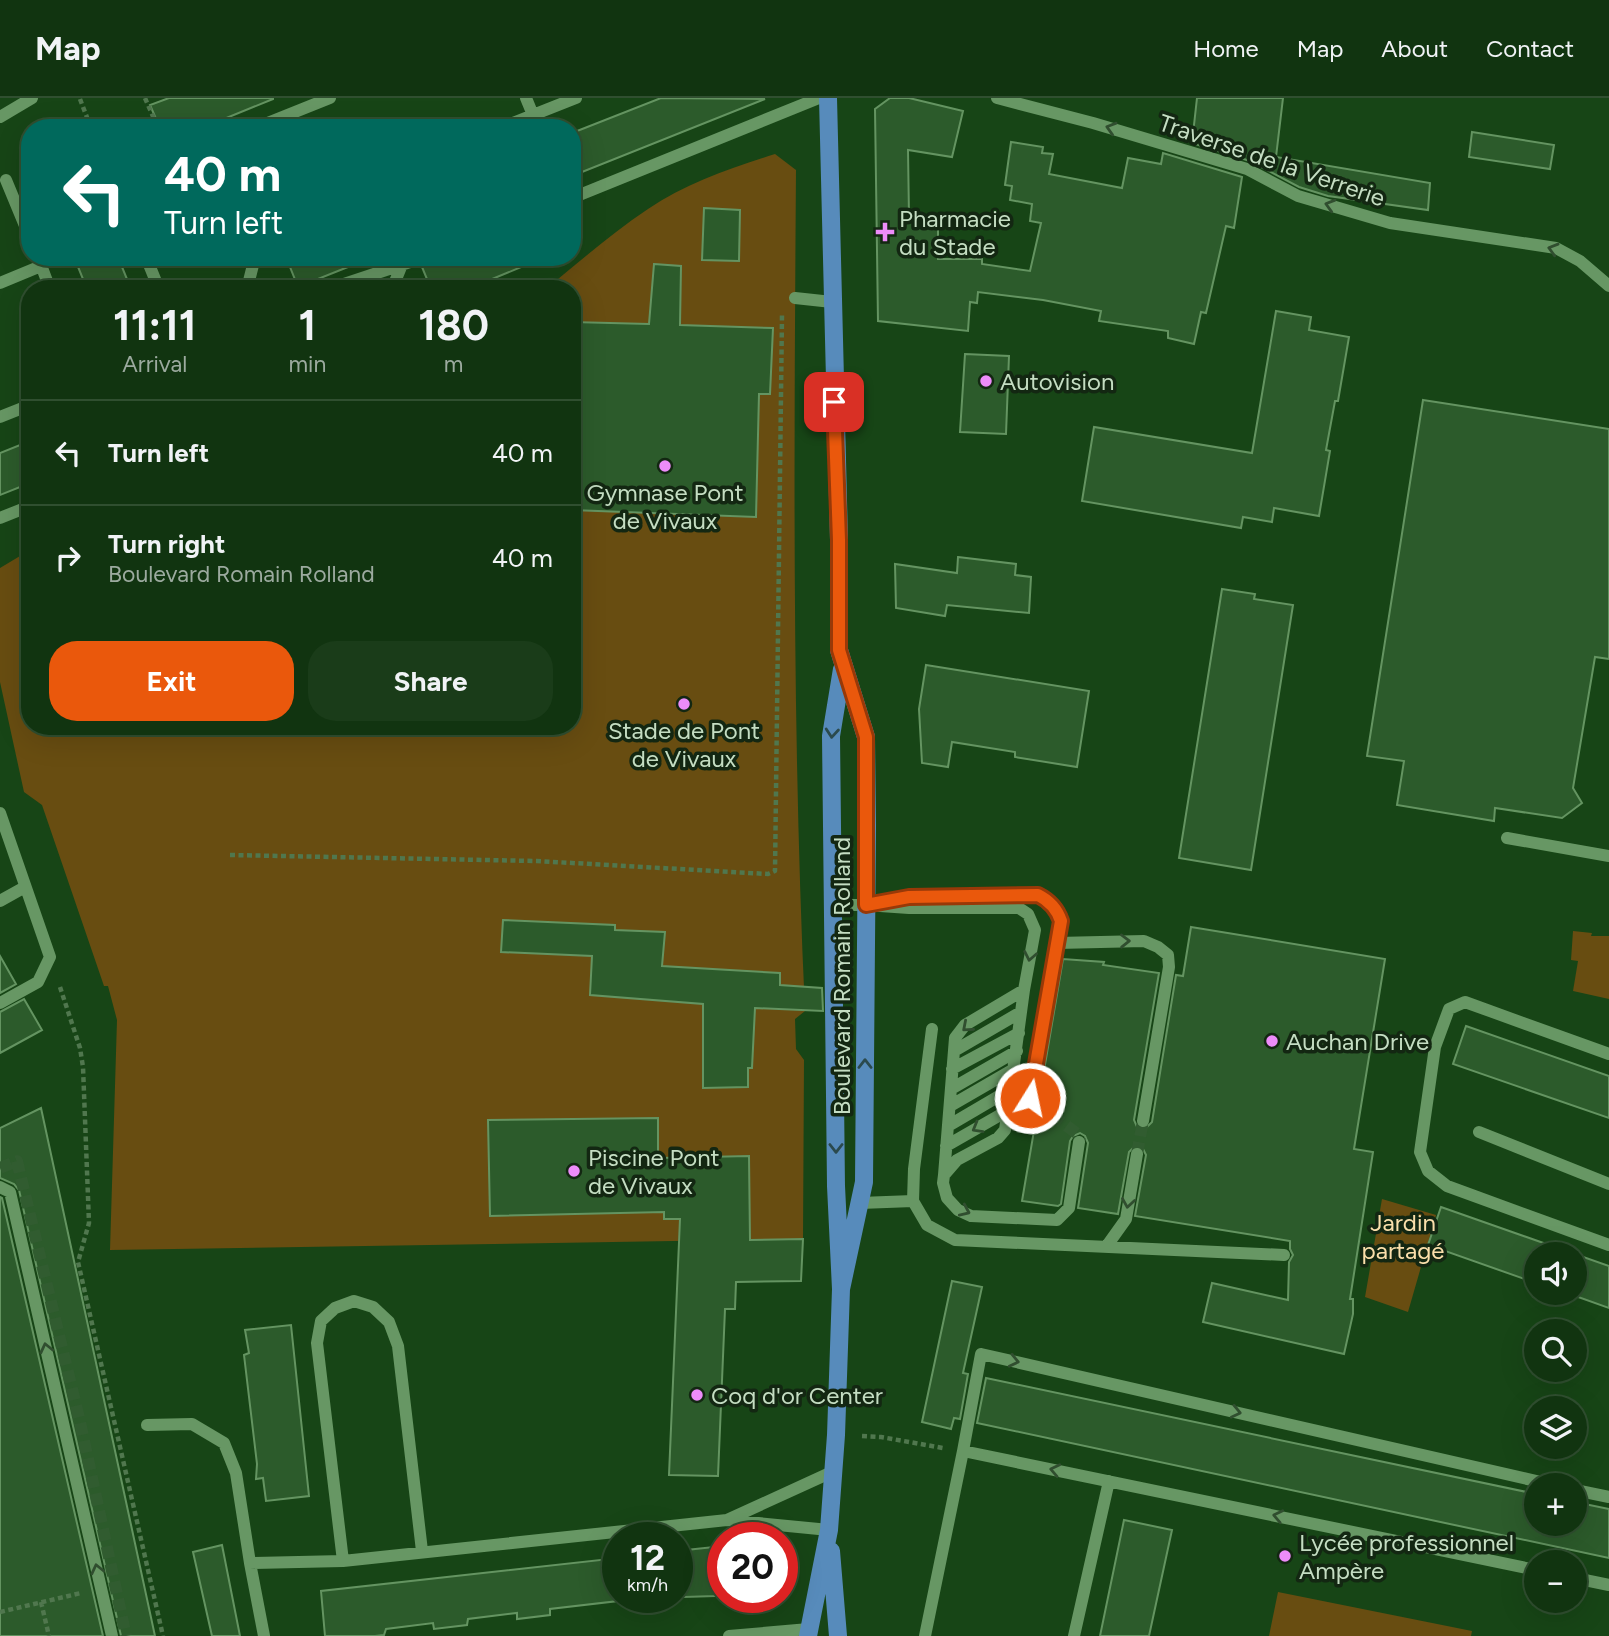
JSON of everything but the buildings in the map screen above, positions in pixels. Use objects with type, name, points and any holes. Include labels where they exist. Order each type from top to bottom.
[{"type":"main road","name":"Boulevard Romain Rolland","points":[[828,98],[839,540],[839,650],[866,737],[864,1182],[841,1289]]},
{"type":"main road","name":"Boulevard Romain Rolland","points":[[838,1636],[829,1530],[836,1435],[841,1289],[836,1186],[831,736],[842,665]]},
{"type":"main road","name":"Boulevard Romain Rolland","points":[[808,1632],[829,1530]]},
{"type":"street","points":[[0,117],[32,98]]},
{"type":"street","points":[[278,119],[330,98]]},
{"type":"street","points":[[526,98],[533,114]]},
{"type":"street","points":[[521,119],[576,98]]},
{"type":"street","points":[[581,194],[819,98]]},
{"type":"street","name":"Traverse de la Verrerie","points":[[997,98],[1093,122],[1247,169],[1298,196],[1390,223],[1556,248],[1580,261],[1609,286]]},
{"type":"street","points":[[6,180],[21,216]]},
{"type":"street","points":[[0,283],[32,266]]},
{"type":"street","points":[[353,280],[401,267]]},
{"type":"street","points":[[396,280],[401,267]]},
{"type":"street","points":[[795,298],[832,302]]},
{"type":"street","points":[[0,417],[21,409]]},
{"type":"street","points":[[0,518],[21,510]]},
{"type":"street","points":[[0,813],[50,957],[38,982],[0,1003]]},
{"type":"street","points":[[1507,838],[1609,856]]},
{"type":"street","points":[[0,901],[25,887]]},
{"type":"street","points":[[866,905],[909,897],[1038,895],[1057,910],[1061,921],[1030,1098],[1038,1104]]},
{"type":"street","points":[[834,905],[1019,908],[1028,914],[1035,930],[1005,1130],[998,1138],[957,1160],[944,1175]]},
{"type":"street","points":[[1057,943],[1144,941],[1168,955],[1169,967],[1143,1121]]},
{"type":"street","points":[[1024,990],[965,1025],[955,1038],[943,1183],[947,1198],[958,1210],[971,1216],[1057,1220],[1069,1208],[1079,1142]]},
{"type":"street","points":[[1609,1054],[1465,1002],[1449,1009],[1435,1047],[1420,1152],[1428,1171],[1447,1186],[1609,1245]]},
{"type":"street","points":[[954,1051],[1021,1012]]},
{"type":"street","points":[[932,1029],[914,1169],[913,1201],[928,1225],[955,1240],[1284,1255]]},
{"type":"street","points":[[953,1069],[1018,1033]]},
{"type":"street","points":[[951,1089],[1017,1051]]},
{"type":"street","points":[[950,1106],[1014,1069]]},
{"type":"street","points":[[948,1126],[1012,1089]]},
{"type":"street","points":[[946,1146],[1007,1111]]},
{"type":"street","points":[[1479,1132],[1609,1184]]},
{"type":"street","points":[[1106,1247],[1126,1219],[1137,1154]]},
{"type":"street","points":[[0,1187],[10,1192],[112,1636]]},
{"type":"street","points":[[860,1203],[913,1201]]},
{"type":"street","points":[[343,1561],[317,1343],[321,1321],[335,1308],[354,1301],[373,1307],[389,1322],[398,1346],[422,1551]]},
{"type":"street","points":[[925,1636],[981,1354],[1524,1478]]},
{"type":"street","points":[[147,1425],[192,1424],[224,1443],[236,1474],[264,1636]]},
{"type":"street","points":[[963,1451],[1524,1568]]},
{"type":"street","points":[[727,1520],[832,1472]]},
{"type":"street","points":[[1074,1636],[1109,1482]]},
{"type":"street","points":[[1587,1492],[1609,1497]]},
{"type":"street","points":[[250,1563],[343,1561],[727,1520],[829,1530]]},
{"type":"street","points":[[1587,1580],[1609,1585]]},
{"type":"street","points":[[729,1636],[808,1632]]},
{"type":"path","points":[[145,98],[154,119]]},
{"type":"path","points":[[80,99],[88,119]]},
{"type":"path","points":[[230,855],[537,860],[768,874],[775,871],[782,299],[795,298]]},
{"type":"path","points":[[50,957],[80,1048],[83,1067],[89,1223],[78,1262],[163,1636]]},
{"type":"path","points":[[836,1435],[881,1437],[963,1451]]},
{"type":"path","points":[[0,1612],[101,1589]]},
{"type":"path","points":[[41,1602],[49,1636]]},
{"type":"green space","name":"Stade de Pont de Vivaux","points":[[775,154],[796,170],[796,696],[805,1011],[795,1019],[796,1049],[804,1060],[803,1239],[110,1250],[117,1020],[108,986],[104,986],[42,805],[24,792],[0,682],[0,568],[21,555],[21,735],[581,735],[581,280],[557,280],[574,266],[581,266],[581,260],[648,209],[678,191]]},
{"type":"green space","points":[[1573,931],[1592,933],[1591,936],[1609,936],[1609,999],[1573,991],[1578,961],[1571,960]]},
{"type":"green space","name":"Jardin partagé","points":[[1382,1199],[1436,1215],[1408,1312],[1365,1297]]},
{"type":"green space","points":[[1278,1592],[1472,1631],[1471,1636],[1269,1636]]},
{"type":"tunnel","points":[[1038,1104],[1080,1136],[1079,1142]]},
{"type":"tunnel","points":[[1137,1154],[1143,1121]]},
{"type":"tunnel","points":[[0,1168],[17,1161],[80,1422],[126,1636]]},
{"type":"place","name":"Pharmacie du Stade","points":[[885,232]]},
{"type":"place","name":"Autovision","points":[[986,381]]},
{"type":"place","name":"Gymnase Pont de Vivaux","points":[[665,466]]},
{"type":"place","name":"Stade de Pont de Vivaux","points":[[684,704]]},
{"type":"place","name":"Auchan Drive","points":[[1272,1041]]},
{"type":"place","name":"Piscine Pont de Vivaux","points":[[574,1171]]},
{"type":"place","name":"Coq d'or Center","points":[[697,1395]]},
{"type":"place","name":"Lycée professionnel Ampère","points":[[1285,1556]]},
{"type":"route","points":[[834,402],[839,540],[839,650],[866,737],[866,905],[909,897],[1038,895],[1057,910],[1061,921],[1030,1098]]}]
